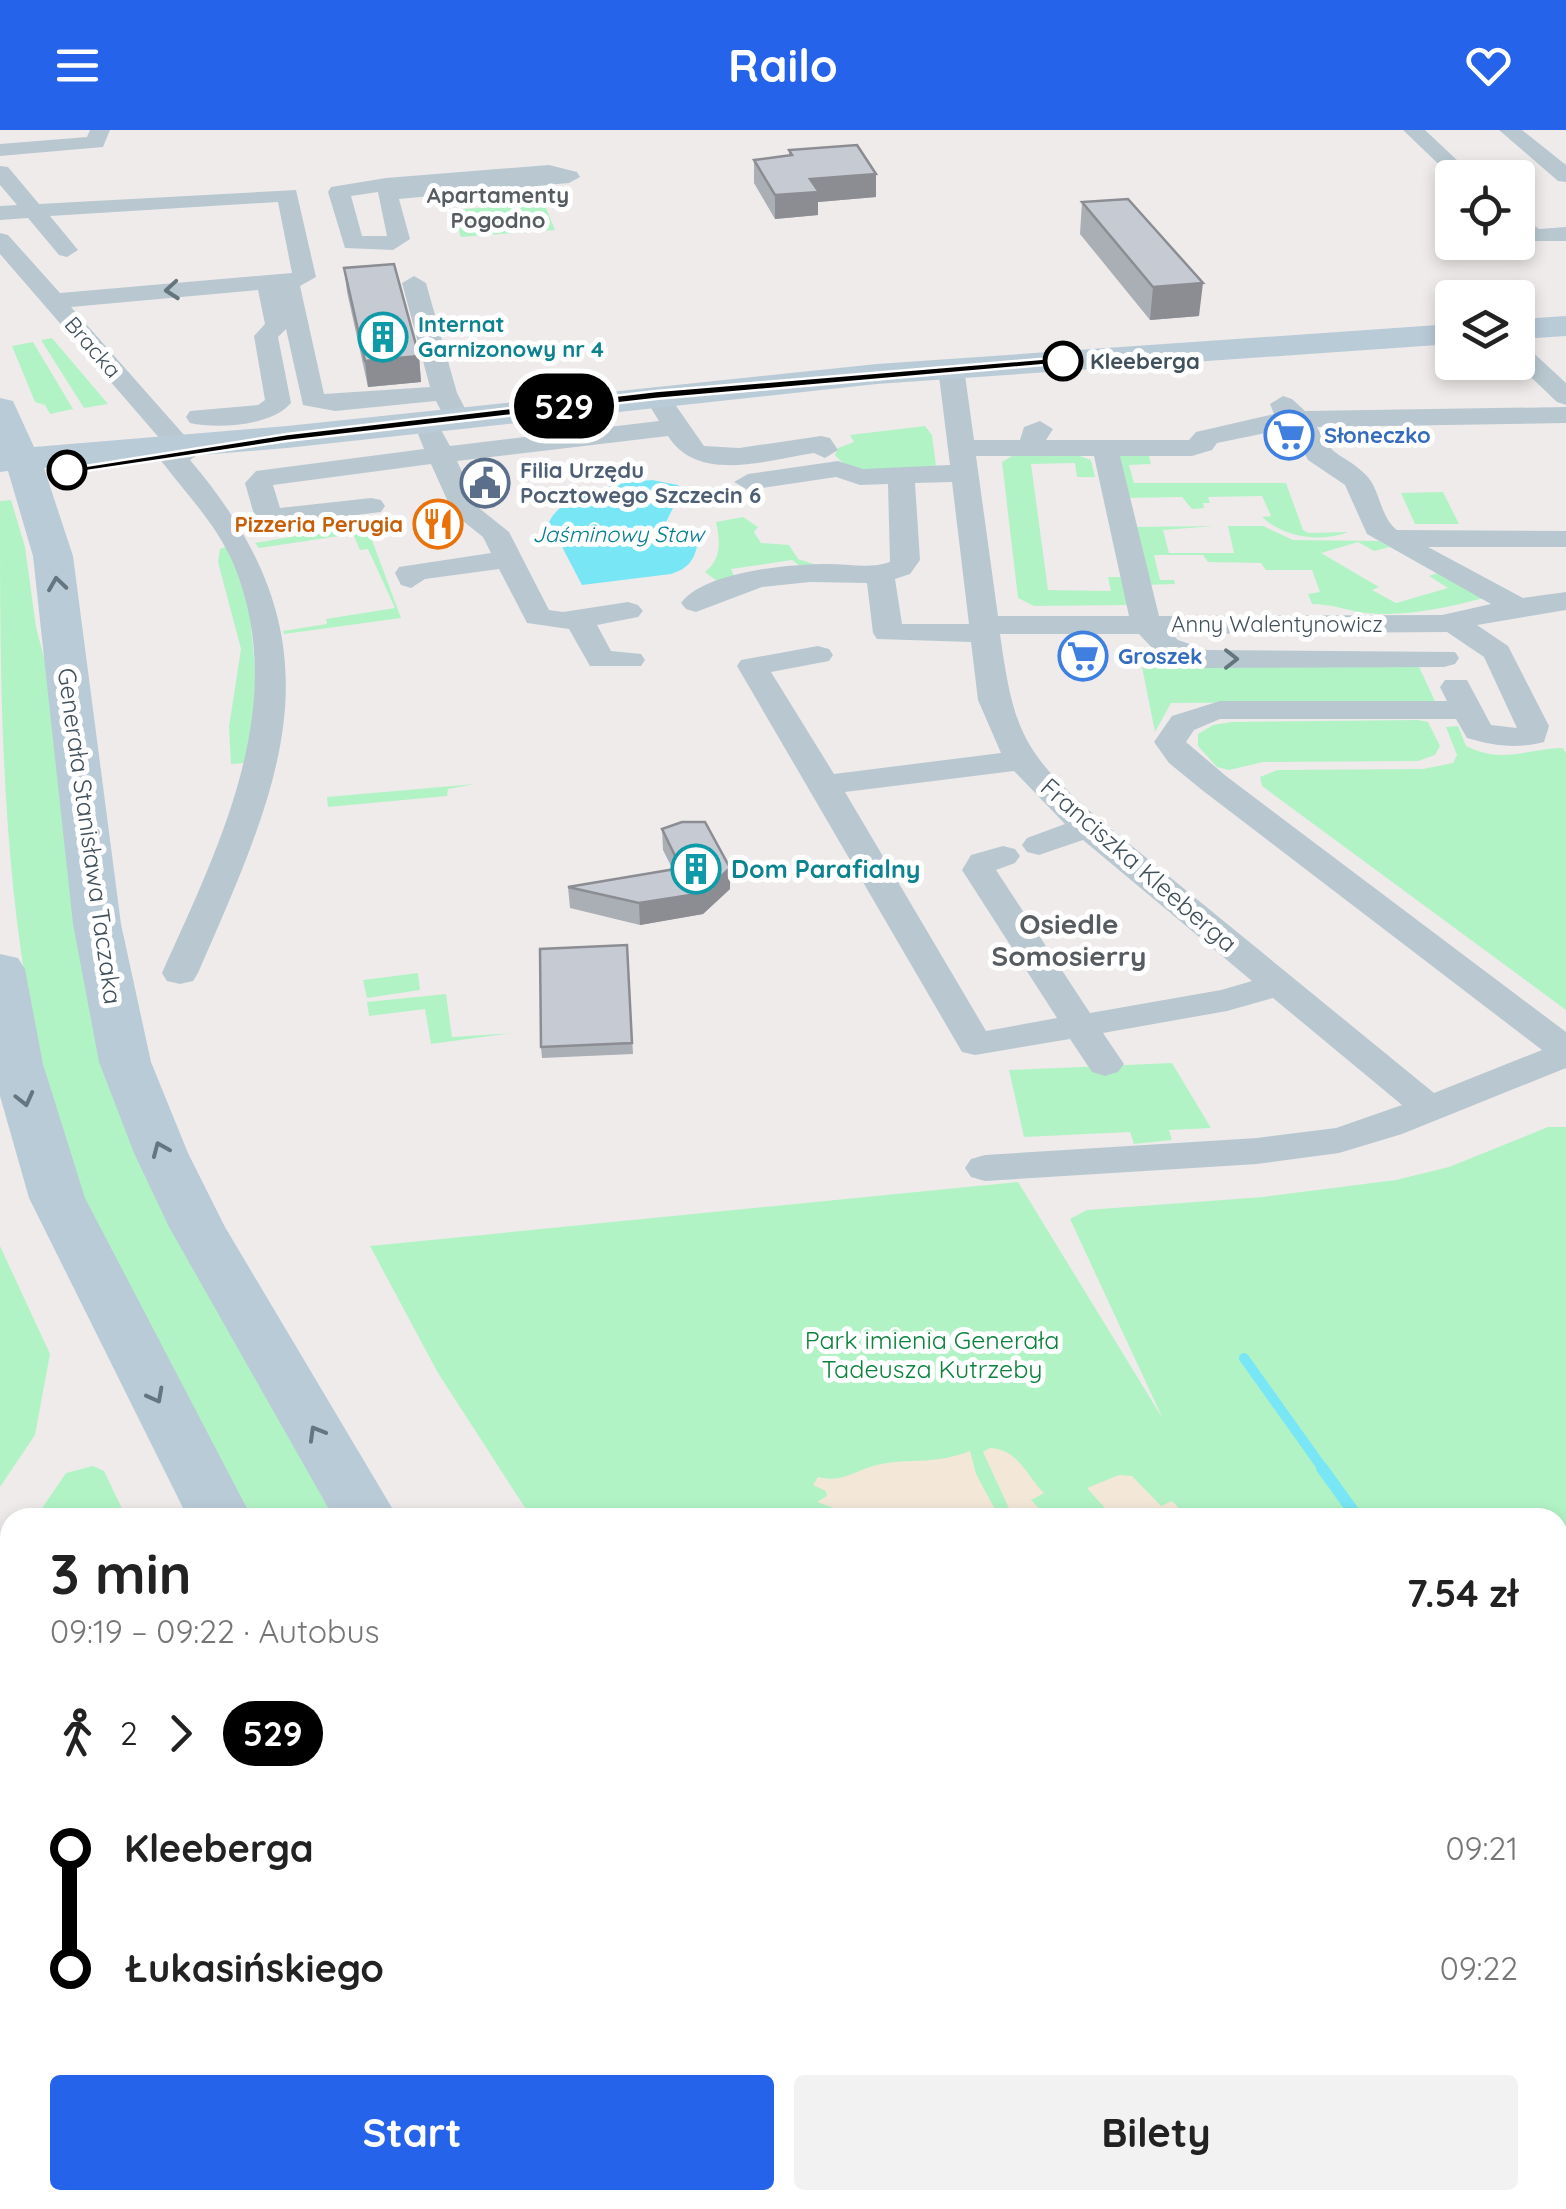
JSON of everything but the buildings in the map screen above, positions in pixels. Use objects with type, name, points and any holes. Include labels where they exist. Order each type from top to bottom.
[{"type":"main road","points":[[1535,329],[1566,326]]},
{"type":"main road","points":[[12,468],[180,444],[287,438],[442,411],[951,368],[1435,335]]},
{"type":"main road","name":"Generała Stanisława Taczaka","points":[[0,410],[12,468],[53,556],[96,924],[126,1062],[161,1153],[196,1227],[360,1508]]},
{"type":"main road","points":[[0,969],[16,1064],[57,1198],[215,1508]]},
{"type":"street","points":[[0,136],[97,130],[96,143],[0,150]]},
{"type":"street","points":[[1413,130],[1446,160]]},
{"type":"street","points":[[1512,132],[1552,133]]},
{"type":"street","points":[[1512,132],[1566,176]]},
{"type":"street","points":[[0,172],[67,250]]},
{"type":"street","points":[[0,213],[285,194],[324,236],[357,244],[398,241],[387,194],[569,178],[549,172],[346,189],[339,192],[324,236],[304,277],[280,286],[52,301]]},
{"type":"street","points":[[1535,236],[1566,234]]},
{"type":"street","name":"Bracka","points":[[0,240],[180,444],[248,564],[264,609],[271,677],[263,757],[224,869],[180,974]]},
{"type":"street","points":[[414,283],[442,411],[441,455],[467,514],[495,532],[538,617],[552,622],[628,611]]},
{"type":"street","points":[[280,286],[312,400],[442,411]]},
{"type":"street","points":[[180,444],[278,403],[266,336],[278,325],[280,286]]},
{"type":"street","name":"Franciszka Kleeberga","points":[[951,368],[997,713],[1022,760],[1051,795],[1088,827],[1429,1108]]},
{"type":"street","points":[[1535,368],[1566,397]]},
{"type":"street","points":[[656,395],[690,449],[714,455],[821,444],[838,470]]},
{"type":"street","points":[[1414,396],[1305,398],[1284,403],[1284,410],[1300,418],[1317,454],[1357,481],[1377,528],[1518,607]]},
{"type":"street","points":[[1205,438],[1300,418],[1566,414]]},
{"type":"street","points":[[371,506],[270,528],[259,484],[266,477],[676,427]]},
{"type":"street","points":[[1033,448],[1033,433],[1051,427],[1185,427],[1198,430],[1205,438]]},
{"type":"street","points":[[748,482],[838,470],[860,477],[901,476],[1033,448],[1192,448],[1204,444],[1205,438]]},
{"type":"street","points":[[1105,448],[1146,624],[1167,646],[1204,659],[1444,658]]},
{"type":"street","points":[[696,603],[722,588],[757,580],[812,573],[880,575],[900,568],[906,560],[901,476]]},
{"type":"street","points":[[1390,538],[1566,538]]},
{"type":"street","points":[[411,579],[408,573],[508,559]]},
{"type":"street","name":"Anny Walentynowicz","points":[[880,575],[888,633],[1146,624],[1441,623],[1566,601]]},
{"type":"street","points":[[579,619],[601,660],[630,660]]},
{"type":"street","points":[[1441,623],[1500,656],[1534,732],[1528,738],[1485,736],[1473,727],[1444,658],[1441,623]]},
{"type":"street","points":[[818,656],[746,655],[976,1044],[1227,1000],[1278,984]]},
{"type":"street","points":[[1465,710],[1220,710],[1184,722],[1175,728],[1170,742],[1202,774],[1566,1052]]},
{"type":"street","points":[[824,785],[1022,760]]},
{"type":"street","points":[[1039,845],[1088,827]]},
{"type":"street","points":[[1003,856],[983,862],[979,870],[1105,1064]]},
{"type":"street","points":[[985,1168],[1311,1145],[1364,1134],[1566,1052]]},
{"type":"green space","points":[[544,203],[555,230],[461,237],[451,210]]},
{"type":"green space","points":[[52,338],[108,404],[84,408],[41,340]]},
{"type":"green space","points":[[33,342],[73,409],[50,414],[45,405],[35,402],[12,346]]},
{"type":"green space","points":[[925,426],[932,435],[936,466],[868,471],[855,469],[835,455],[838,448],[854,442],[850,435]]},
{"type":"green space","points":[[1116,452],[1148,452],[1151,464],[1129,465],[1134,483],[1286,483],[1303,530],[1348,532],[1314,537],[1280,529],[1262,517],[1271,516],[1262,496],[1208,497],[1210,503],[1203,503],[1204,508],[1192,509],[1182,497],[1126,498]]},
{"type":"green space","points":[[1017,453],[1074,454],[1091,460],[1095,477],[1077,477],[1075,463],[1031,464],[1048,590],[1111,591],[1108,577],[1122,577],[1127,605],[1034,606],[1018,598],[1002,462]]},
{"type":"green space","points":[[1443,492],[1459,524],[1415,524],[1401,493]]},
{"type":"green space","points":[[11,500],[25,547],[36,627],[53,692],[78,931],[336,1508],[243,1508],[102,1240],[70,1167],[47,1087],[17,922],[4,754],[0,501]]},
{"type":"green space","points":[[743,517],[758,527],[754,532],[761,543],[789,545],[798,559],[820,566],[804,569],[792,560],[731,569],[735,578],[717,581],[705,572],[717,555],[716,522]]},
{"type":"green space","points":[[366,524],[401,618],[284,634],[283,631],[327,624],[326,619],[395,608],[368,549],[360,550],[353,534],[259,548],[255,543]]},
{"type":"green space","points":[[1214,526],[1163,530],[1169,553],[1234,553],[1228,526],[1263,526],[1293,540],[1379,541],[1390,547],[1374,551],[1358,542],[1321,553],[1379,587],[1372,590],[1396,603],[1448,588],[1429,576],[1440,572],[1484,598],[1411,613],[1359,612],[1312,604],[1308,594],[1320,592],[1312,570],[1266,570],[1261,563],[1208,562],[1203,555],[1154,555],[1160,580],[1174,580],[1175,584],[1146,585],[1133,527]]},
{"type":"green space","points":[[228,546],[248,596],[260,721],[247,763],[231,764],[229,727],[241,649],[218,562],[220,549]]},
{"type":"green space","points":[[1142,667],[1419,667],[1435,701],[1171,703],[1155,732]]},
{"type":"green space","points":[[1232,722],[1428,722],[1440,746],[1435,755],[1418,761],[1263,762],[1229,770],[1217,767],[1198,746],[1198,734],[1213,725]]},
{"type":"green space","points":[[1458,726],[1466,746],[1480,752],[1504,755],[1563,748],[1566,753],[1566,1010],[1262,786],[1260,777],[1278,770],[1423,769],[1453,763],[1457,755],[1446,727]]},
{"type":"green space","points":[[475,784],[448,789],[447,796],[328,807],[327,797]]},
{"type":"green space","points":[[418,973],[420,990],[367,998],[363,980]]},
{"type":"green space","points":[[446,994],[452,1037],[512,1033],[431,1044],[425,1009],[369,1016],[367,1002]]},
{"type":"green space","points":[[1172,1063],[1211,1128],[1169,1130],[1172,1140],[1134,1144],[1130,1132],[1024,1137],[1009,1070]]},
{"type":"green space","name":"Park imienia Generała Tadeusza Kutrzeby","points":[[1548,1127],[1566,1127],[1566,1508],[525,1508],[438,1373],[370,1246],[1018,1182],[1163,1419],[1070,1219],[1087,1210],[1263,1197],[1396,1180],[1449,1167]]},
{"type":"green space","points":[[0,1246],[50,1354],[35,1435],[0,1487]]},
{"type":"green space","points":[[93,1466],[104,1471],[122,1508],[42,1508],[66,1473]]},
{"type":"sand","points":[[990,1448],[1000,1450],[1021,1464],[1044,1493],[1031,1500],[1039,1508],[1009,1508],[983,1452]]},
{"type":"sand","points":[[970,1451],[976,1474],[994,1508],[834,1508],[817,1502],[827,1496],[826,1491],[813,1485],[818,1477],[840,1478],[885,1463],[943,1458]]},
{"type":"sand","points":[[1119,1475],[1132,1476],[1161,1506],[1172,1501],[1179,1508],[1105,1508],[1087,1488]]},
{"type":"water","name":"Jaśminowy Staw","points":[[652,480],[678,485],[690,498],[673,508],[666,522],[683,531],[700,532],[693,559],[671,574],[582,585],[549,522],[556,511],[594,490]]},
{"type":"waterway","points":[[1244,1358],[1324,1470]]},
{"type":"waterway","points":[[1322,1468],[1351,1508]]},
{"type":"bus line","name":"529","points":[[67,470],[287,438],[656,395],[1063,361]]},
{"type":"place","name":"Internat Garnizonowy nr 4","points":[[383,337]]},
{"type":"place","name":"Kleeberga","points":[[1063,361]]},
{"type":"place","name":"Słoneczko","points":[[1289,435]]},
{"type":"place","name":"Filia Urzędu Pocztowego Szczecin 6","points":[[485,483]]},
{"type":"place","name":"Pizzeria Perugia","points":[[438,524]]},
{"type":"place","name":"Groszek","points":[[1083,656]]},
{"type":"place","name":"Dom Parafialny","points":[[696,869]]},
{"type":"district","name":"Apartamenty Pogodno","points":[[498,208]]},
{"type":"district","name":"Osiedle Somosierry","points":[[1069,940]]}]
